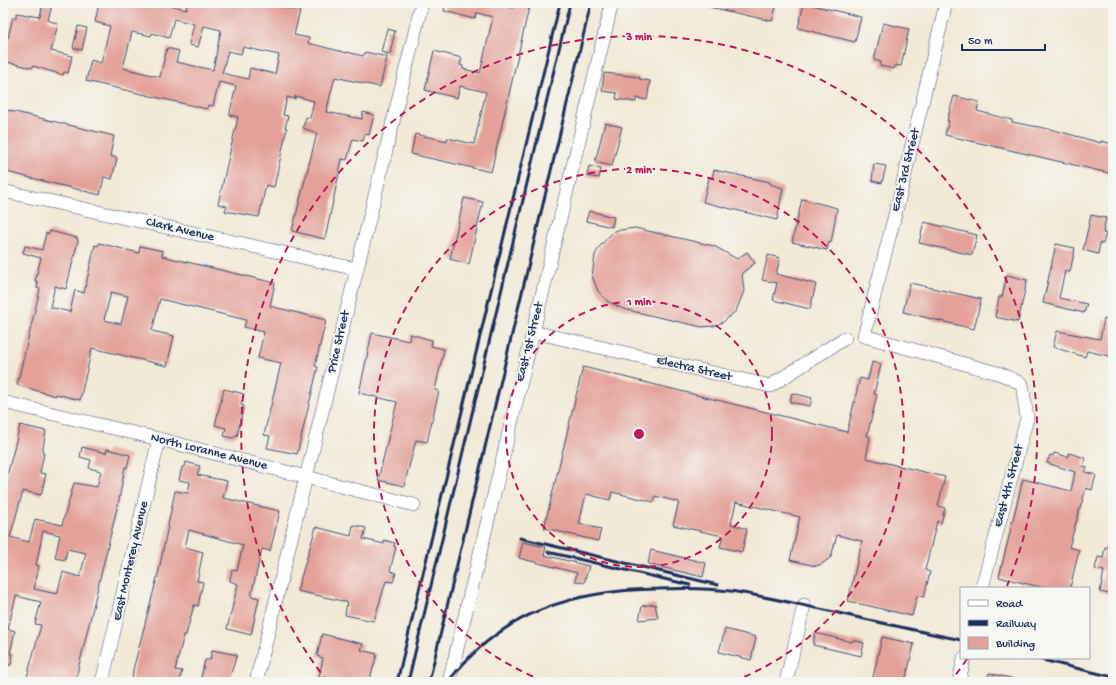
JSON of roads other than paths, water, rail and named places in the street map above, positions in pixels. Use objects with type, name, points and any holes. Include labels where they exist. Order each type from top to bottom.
[{"type":"street","name":"Price Street","points":[[256,682],[422,3]]},
{"type":"street","name":"East 1st Street","points":[[449,682],[612,3]]},
{"type":"street","name":"East 3rd Street","points":[[946,3],[900,195],[864,336],[1001,374],[1022,384]]},
{"type":"street","name":"Clark Avenue","points":[[3,191],[356,269]]},
{"type":"street","name":"Electra Street","points":[[533,332],[770,386],[845,338]]},
{"type":"street","name":"East 4th Street","points":[[982,587],[1027,418],[1022,384]]},
{"type":"street","name":"North Loranne Avenue","points":[[3,402],[159,439],[414,505]]},
{"type":"street","name":"East Monterey Avenue","points":[[102,682],[159,439]]},
{"type":"street","points":[[786,682],[804,605]]},
{"type":"street","points":[[959,682],[964,659]]},
{"type":"railway","points":[[397,682],[560,3]]},
{"type":"railway","points":[[408,682],[570,3]]},
{"type":"railway","points":[[429,682],[591,3]]},
{"type":"railway","points":[[520,538],[718,585]]},
{"type":"railway","points":[[548,552],[690,585]]},
{"type":"railway","points":[[448,682],[469,658],[491,638],[516,622],[541,610],[569,600],[627,590],[685,588],[730,591],[756,595],[960,640]]},
{"type":"railway","points":[[1038,659],[1113,677]]}]
